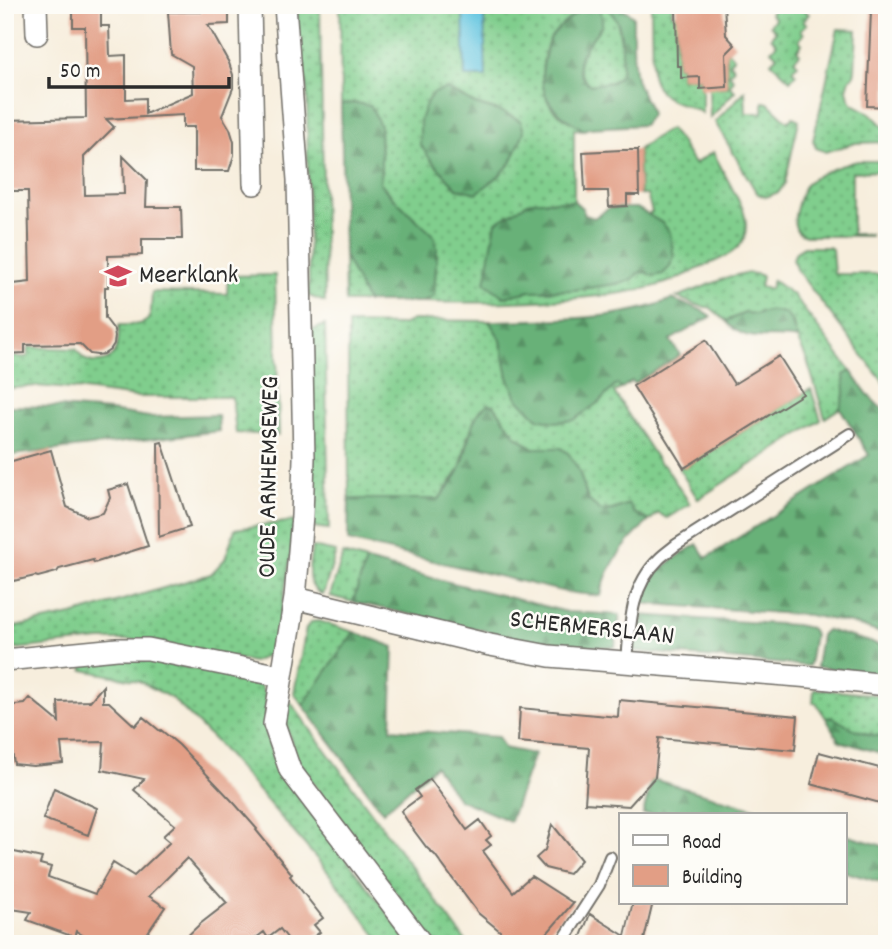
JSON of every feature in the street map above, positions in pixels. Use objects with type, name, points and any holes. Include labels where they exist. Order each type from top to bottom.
[{"type":"street","points":[[36,5],[37,34]]},
{"type":"street","points":[[250,5],[254,184]]},
{"type":"street","name":"OUDE ARNHEMSEWEG","points":[[285,5],[298,180],[304,458],[295,598],[274,724],[290,770],[422,944]]},
{"type":"street","name":"SCHERMERSLAAN","points":[[295,598],[490,645],[548,656],[887,685]]},
{"type":"street","points":[[5,660],[117,649],[148,649],[281,676]]},
{"type":"lane","points":[[627,663],[631,609],[646,575],[659,559],[676,545],[850,434]]},
{"type":"lane","points":[[561,944],[599,885],[610,857]]},
{"type":"green space","points":[[297,5],[320,5],[325,302],[309,296],[307,88],[298,36]]},
{"type":"green space","points":[[340,5],[586,5],[553,34],[544,57],[542,77],[550,105],[559,115],[584,130],[574,129],[574,201],[531,201],[503,297],[530,291],[574,290],[623,283],[632,280],[638,273],[645,272],[662,223],[648,215],[652,212],[647,195],[640,195],[638,150],[670,129],[694,164],[713,152],[743,209],[746,232],[737,248],[721,259],[673,280],[643,289],[603,296],[534,301],[422,302],[434,296],[437,249],[380,182],[380,126],[357,103],[341,104]],"holes":[[[447,89],[475,104],[505,113],[457,188],[430,159]]]},
{"type":"green space","points":[[586,5],[597,8],[602,20],[602,25],[579,62],[579,70],[590,85],[612,82],[621,75],[620,31],[616,19],[605,5],[619,5],[633,16],[636,78],[651,115],[643,125],[584,130],[558,112],[547,98],[542,78],[549,42],[566,21]]},
{"type":"green space","points":[[594,5],[605,5],[616,19],[622,49],[621,75],[612,82],[590,85],[579,70],[579,62],[602,25],[598,9]]},
{"type":"green space","points":[[651,5],[672,5],[672,15],[679,15],[679,26],[676,27],[677,66],[681,66],[681,78],[700,77],[702,113],[666,97],[656,85],[652,75]]},
{"type":"green space","points":[[774,5],[810,5],[805,11],[809,14],[803,21],[807,24],[801,30],[804,34],[799,40],[802,44],[797,50],[800,54],[794,60],[798,64],[792,70],[796,74],[790,80],[771,62],[777,56],[771,50],[777,44],[771,37],[776,31],[770,25],[775,19],[770,13],[776,7]]},
{"type":"green space","points":[[838,29],[857,30],[855,70],[847,89],[849,98],[887,130],[887,142],[855,143],[826,152],[816,148],[813,141]]},
{"type":"green space","points":[[726,50],[734,57],[729,63],[734,68],[729,74],[734,80],[729,86],[735,91],[710,118],[709,88],[727,87]]},
{"type":"green space","points":[[447,89],[475,104],[521,121],[524,132],[511,163],[477,193],[457,188],[420,144],[420,120],[427,101],[433,93]]},
{"type":"green space","points":[[745,91],[746,113],[763,113],[763,102],[768,103],[788,122],[793,117],[799,120],[785,183],[779,192],[766,197],[755,190],[715,122]]},
{"type":"green space","points":[[341,104],[371,106],[380,126],[380,182],[388,193],[434,236],[437,249],[434,296],[422,302],[367,302],[344,255]]},
{"type":"green space","points":[[858,161],[887,161],[887,171],[852,172],[852,234],[870,236],[806,236],[799,232],[795,225],[795,216],[807,183],[824,172]]},
{"type":"green space","points":[[531,201],[574,201],[585,215],[594,218],[609,208],[637,208],[662,223],[670,232],[674,257],[663,274],[652,276],[645,272],[638,273],[632,280],[623,283],[574,290],[530,291],[504,297],[485,283],[496,222]]},
{"type":"green space","points":[[804,247],[832,249],[834,274],[887,274],[887,387],[796,269],[793,259],[796,252]]},
{"type":"green space","points":[[344,255],[367,302],[345,302]]},
{"type":"green space","points":[[745,273],[762,276],[760,287],[770,289],[773,280],[793,295],[851,371],[844,375],[869,401],[887,626],[664,566],[706,559],[872,454],[845,393],[840,408],[825,418],[793,322],[768,311],[745,313],[726,321],[711,308],[677,297]]},
{"type":"green space","points":[[275,275],[279,435],[236,433],[232,397],[136,397],[36,386],[5,389],[5,357],[28,357],[29,347],[76,349],[83,358],[91,362],[108,359],[117,347],[119,325],[143,323],[150,316],[152,292],[227,294],[228,276]]},
{"type":"green space","points":[[672,299],[711,317],[670,340],[680,355],[634,384],[632,381],[621,389],[617,384],[599,402],[574,420],[554,422],[538,418],[517,398],[508,377],[501,340],[489,321],[606,315],[630,312]]},
{"type":"green space","points":[[768,311],[787,315],[798,339],[741,334],[726,321],[745,313]]},
{"type":"green space","points":[[413,320],[489,321],[501,340],[508,377],[599,402],[618,383],[621,389],[614,392],[660,464],[664,465],[690,504],[667,518],[658,513],[649,521],[634,513],[629,504],[601,511],[588,500],[579,471],[561,448],[533,448],[515,435],[494,405],[468,436],[460,469],[439,499],[349,499],[348,324],[402,325]]},
{"type":"green space","points":[[325,325],[329,529],[313,527],[310,331]]},
{"type":"green space","points":[[851,371],[871,398],[887,412],[887,635],[850,623],[808,615],[638,603],[656,575],[669,562],[697,544],[706,558],[869,455],[840,408],[845,393],[844,375]]},
{"type":"green space","points":[[811,389],[821,420],[698,499],[679,469],[682,466],[684,468]]},
{"type":"green space","points":[[488,404],[494,405],[515,435],[533,448],[561,448],[569,454],[579,471],[588,500],[601,511],[629,504],[634,513],[649,521],[612,565],[601,596],[566,592],[348,541],[349,499],[439,499],[463,463],[475,418]]},
{"type":"green space","points":[[5,407],[110,411],[149,417],[218,415],[219,431],[5,456]]},
{"type":"green space","points":[[294,521],[277,638],[271,654],[253,662],[146,640],[100,640],[5,650],[5,629],[72,615],[211,574],[225,559],[235,529]]},
{"type":"green space","points":[[312,547],[336,552],[323,595],[316,591],[310,580]]},
{"type":"green space","points":[[343,554],[366,561],[353,602],[330,596]]},
{"type":"green space","points":[[366,561],[567,612],[620,615],[615,647],[546,645],[353,602]]},
{"type":"green space","points":[[637,615],[810,628],[814,634],[809,666],[633,651]]},
{"type":"green space","points":[[319,621],[354,632],[303,705],[294,693],[306,628],[311,622]]},
{"type":"green space","points":[[826,630],[887,648],[887,674],[816,667],[821,635]]},
{"type":"green space","points":[[354,632],[394,647],[391,729],[498,737],[504,748],[534,754],[510,821],[458,799],[435,766],[383,812],[303,705]]},
{"type":"green space","points":[[125,657],[245,677],[258,682],[266,696],[266,733],[274,760],[411,944],[383,944],[324,867],[216,742],[173,699],[139,681],[83,670],[82,658]]},
{"type":"green space","points":[[816,689],[887,696],[887,736],[877,736],[826,718],[816,703],[813,703]]},
{"type":"green space","points":[[286,696],[468,944],[435,944],[299,764],[286,722]]},
{"type":"green space","points":[[833,717],[866,734],[887,736],[887,755],[839,741],[826,718]]},
{"type":"green space","points":[[652,779],[771,813],[643,813]]},
{"type":"green space","points":[[846,835],[887,847],[887,884],[846,872]]},
{"type":"water","points":[[469,5],[477,5],[477,12],[484,12],[486,77],[465,77],[463,12],[469,12]]},
{"type":"building","points":[[73,5],[101,5],[101,26],[109,26],[110,56],[126,55],[126,99],[145,98],[145,114],[193,93],[192,66],[171,54],[168,12],[201,12],[201,5],[229,5],[229,24],[208,25],[233,75],[233,88],[222,116],[234,142],[234,155],[229,171],[194,171],[194,127],[183,127],[183,115],[106,119],[114,127],[84,157],[85,195],[124,194],[123,156],[147,180],[146,207],[181,207],[182,239],[142,239],[142,255],[108,256],[105,318],[114,330],[115,337],[114,344],[104,354],[90,354],[80,344],[25,345],[25,353],[5,354],[5,285],[30,282],[28,191],[11,191],[10,150],[5,150],[5,120],[86,118],[85,27],[73,27]]},
{"type":"building","points":[[676,5],[724,5],[726,35],[735,45],[726,54],[727,87],[700,89],[700,77],[681,78],[681,66],[677,66]]},
{"type":"building","points":[[871,11],[887,11],[887,107],[867,106]]},
{"type":"building","points":[[638,150],[639,195],[627,195],[627,206],[609,207],[608,191],[585,191],[583,152]]},
{"type":"building","points":[[706,340],[734,384],[779,356],[803,394],[684,468],[633,386]]},
{"type":"building","points":[[162,442],[190,527],[159,537],[158,443]]},
{"type":"building","points":[[51,450],[67,507],[88,517],[103,513],[110,498],[108,490],[128,484],[148,546],[94,563],[93,560],[38,577],[5,583],[5,463]]},
{"type":"building","points":[[103,686],[103,702],[109,702],[135,726],[143,717],[161,730],[179,745],[235,804],[292,874],[290,876],[323,918],[314,925],[320,932],[304,944],[292,944],[280,929],[268,938],[264,932],[248,944],[179,944],[227,903],[187,858],[149,896],[165,907],[140,944],[97,944],[76,931],[74,937],[27,920],[31,912],[5,908],[5,850],[42,858],[40,864],[51,867],[48,877],[95,894],[113,863],[134,876],[170,842],[163,836],[175,825],[134,790],[144,779],[102,770],[104,742],[61,743],[63,763],[33,766],[14,764],[11,744],[5,745],[5,706],[25,704],[30,698],[59,722],[58,702],[90,701]]},
{"type":"building","points":[[619,700],[798,716],[795,750],[659,738],[655,777],[629,806],[585,803],[589,748],[518,742],[520,708],[618,717]]},
{"type":"building","points":[[819,752],[887,770],[887,805],[811,784]]},
{"type":"building","points":[[430,779],[467,830],[480,820],[491,836],[486,840],[491,845],[483,851],[513,892],[531,876],[573,903],[538,944],[511,944],[501,935],[500,931],[478,913],[412,828],[401,811],[420,797],[415,790]]},
{"type":"building","points":[[54,788],[97,808],[88,835],[43,819]]},
{"type":"building","points":[[552,824],[581,860],[569,874],[545,868],[536,858],[545,850]]},
{"type":"building","points":[[633,904],[653,904],[643,944],[578,944],[590,914],[625,936]]},
{"type":"place","name":"Meerklank","points":[[118,276]]}]
